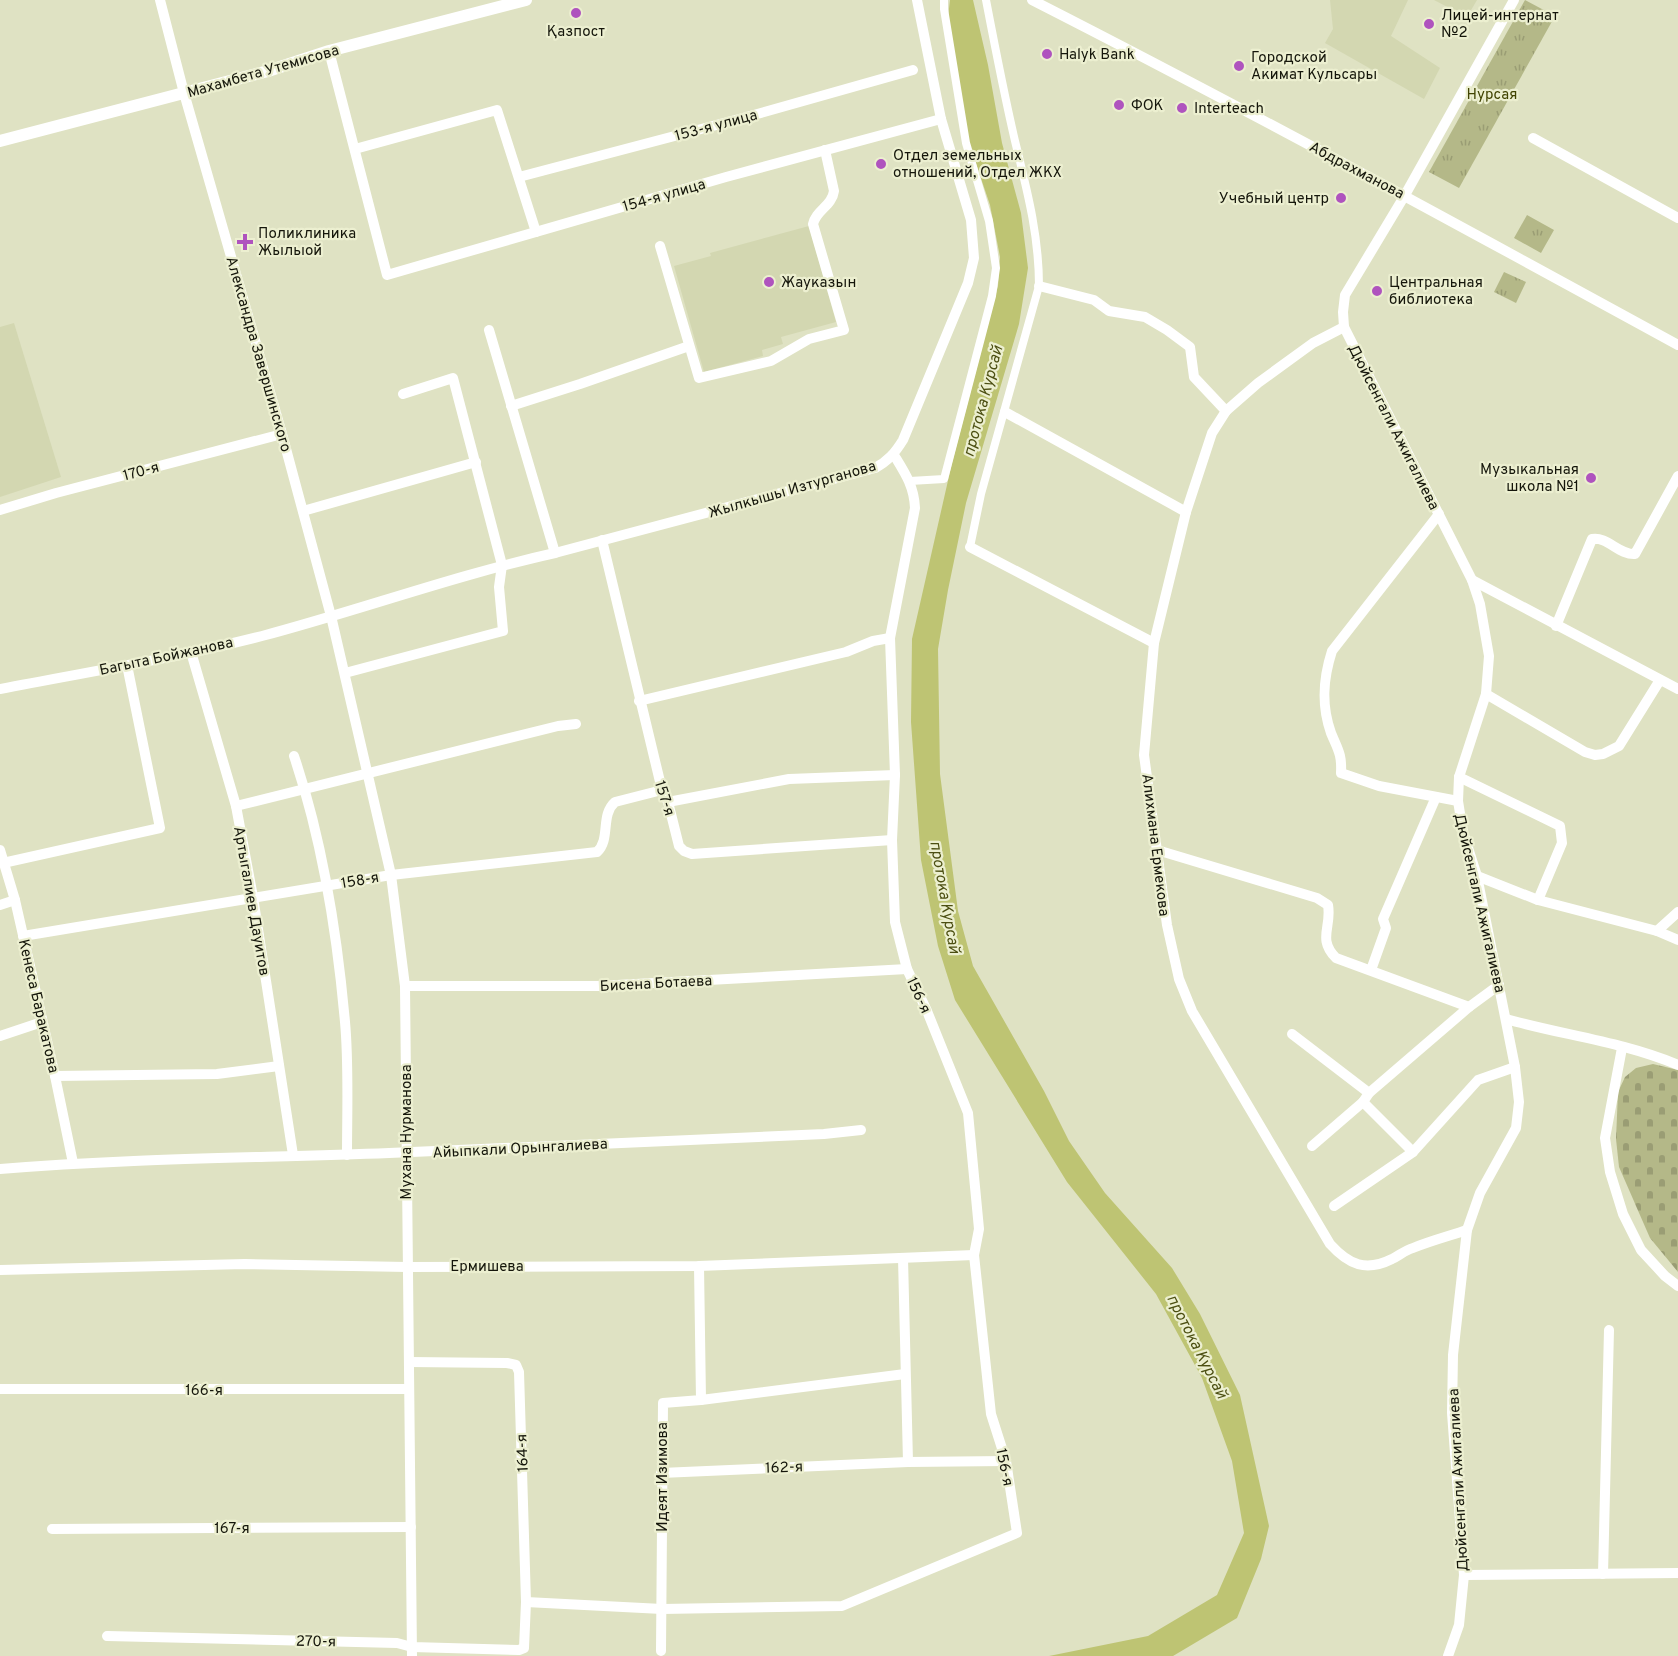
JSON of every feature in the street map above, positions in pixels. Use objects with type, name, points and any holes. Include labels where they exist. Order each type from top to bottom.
[{"type":"street","name":"Александра Завершинского","points":[[160,0],[331,616]]},
{"type":"street","name":"Махамбета Утемисова","points":[[0,141],[526,0]]},
{"type":"street","name":"Жылкышы Изтурганова","points":[[331,616],[502,565],[874,468],[894,455],[903,440],[968,284],[974,258],[971,220],[941,119],[917,0]]},
{"type":"street","points":[[910,481],[944,478],[992,296],[996,268],[989,221],[966,143],[944,0]]},
{"type":"street","points":[[986,0],[1015,140],[1029,193],[1039,254],[1040,286],[981,494],[970,547],[1154,643]]},
{"type":"street","name":"Абдрахманова","points":[[1032,0],[1184,77],[1405,195],[1678,345]]},
{"type":"street","name":"Дюйсенгали Ажигалиева","points":[[1448,1656],[1458,1625],[1464,1575],[1452,1413],[1453,1355],[1467,1230],[1480,1193],[1516,1128],[1519,1102],[1506,1019],[1477,876],[1463,832],[1458,801],[1459,777],[1486,694],[1489,656],[1480,604],[1472,580],[1344,327],[1342,312],[1345,295],[1405,195],[1514,0]]},
{"type":"street","points":[[329,51],[355,149],[496,111],[536,232]]},
{"type":"street","name":"153-я улица","points":[[519,177],[913,70]]},
{"type":"street","name":"154-я улица","points":[[355,149],[387,275],[941,119]]},
{"type":"street","points":[[1533,138],[1678,218]]},
{"type":"street","points":[[660,246],[699,378],[771,361],[809,339],[844,330],[813,224],[815,217],[831,202],[833,196],[825,150]]},
{"type":"street","points":[[1040,286],[1094,300],[1109,311],[1145,317],[1167,330],[1190,347],[1194,376],[1226,411]]},
{"type":"street","name":"Алихмана Ермекова","points":[[1344,327],[1305,349],[1258,383],[1226,411],[1212,433],[1186,512],[1154,643],[1144,755],[1167,925],[1179,979],[1192,1011],[1330,1244],[1340,1255],[1359,1266],[1376,1265],[1410,1249],[1467,1230]]},
{"type":"street","points":[[489,330],[555,553]]},
{"type":"street","points":[[511,405],[689,346]]},
{"type":"street","points":[[345,673],[503,631],[499,587],[502,565],[453,378],[403,394]]},
{"type":"street","points":[[1005,412],[1186,512]]},
{"type":"street","name":"170-я","points":[[0,510],[56,493],[282,434]]},
{"type":"street","name":"156-я","points":[[662,1609],[842,1606],[1017,1533],[1006,1461],[991,1414],[974,1256],[979,1229],[968,1113],[927,1011],[907,969],[895,922],[892,840],[895,775],[890,638],[915,508],[915,493],[894,455]]},
{"type":"street","points":[[303,511],[476,462]]},
{"type":"street","points":[[1556,626],[1592,538],[1597,538],[1623,553],[1635,554],[1678,476]]},
{"type":"street","points":[[1439,514],[1332,651],[1325,673],[1324,704],[1331,732],[1342,756],[1341,772],[1379,786],[1458,801]]},
{"type":"street","name":"157-я","points":[[602,540],[639,701],[679,846],[692,854],[892,840]]},
{"type":"street","points":[[1472,580],[1678,689]]},
{"type":"street","name":"Багыта Бойжанова","points":[[0,689],[191,652],[261,636],[331,616]]},
{"type":"street","name":"Мухана Нурманова","points":[[331,616],[391,875],[405,986],[412,1652]]},
{"type":"street","points":[[639,701],[846,652],[873,641],[890,638]]},
{"type":"street","name":"Артыгалиев Дауитов","points":[[191,652],[236,806],[253,897],[293,1155]]},
{"type":"street","points":[[3,863],[160,828],[127,665]]},
{"type":"street","points":[[1486,694],[1595,755],[1603,754],[1619,746],[1660,680]]},
{"type":"street","points":[[236,806],[558,726],[576,724]]},
{"type":"street","points":[[294,756],[305,789],[328,886],[346,1023],[347,1155]]},
{"type":"street","points":[[668,802],[789,779],[895,775]]},
{"type":"street","points":[[1459,777],[1560,826],[1562,843],[1538,900]]},
{"type":"street","name":"158-я","points":[[23,936],[391,875],[597,852],[603,844],[607,812],[615,802],[662,790]]},
{"type":"street","points":[[1371,970],[1386,928],[1383,919],[1436,797]]},
{"type":"street","points":[[1157,849],[1317,898],[1328,905],[1325,941],[1329,951],[1336,957],[1469,1007]]},
{"type":"street","name":"Кенеса Баракатова","points":[[0,850],[15,900],[56,1076],[73,1163]]},
{"type":"street","points":[[1477,876],[1538,900],[1657,931],[1678,940]]},
{"type":"street","points":[[0,905],[15,900]]},
{"type":"street","points":[[1657,931],[1678,912]]},
{"type":"street","name":"Бисена Ботаева","points":[[405,986],[599,986],[907,969]]},
{"type":"street","points":[[1312,1146],[1469,1007],[1499,985]]},
{"type":"street","points":[[1506,1019],[1622,1048],[1678,1065]]},
{"type":"street","points":[[0,1035],[42,1022]]},
{"type":"street","points":[[1292,1034],[1366,1098],[1413,1152]]},
{"type":"street","points":[[1622,1048],[1605,1138],[1610,1172],[1623,1214],[1641,1250],[1665,1276],[1678,1286]]},
{"type":"street","points":[[56,1076],[217,1074],[279,1066]]},
{"type":"street","points":[[1335,1206],[1413,1152],[1478,1080],[1515,1067]]},
{"type":"street","name":"Айыпкали Орынгалиева","points":[[0,1169],[73,1163],[406,1153],[824,1134],[861,1130]]},
{"type":"street","name":"Ермишева","points":[[0,1270],[245,1264],[407,1267],[699,1266],[974,1256]]},
{"type":"street","points":[[903,1258],[908,1462]]},
{"type":"street","points":[[699,1266],[701,1400],[905,1374]]},
{"type":"street","points":[[1603,1574],[1609,1330]]},
{"type":"street","name":"164-я","points":[[409,1362],[507,1363],[516,1365],[519,1372],[526,1602],[524,1648]]},
{"type":"street","name":"166-я","points":[[0,1389],[408,1389]]},
{"type":"street","name":"Идеят Изимова","points":[[661,1651],[663,1403],[701,1400]]},
{"type":"street","name":"162-я","points":[[661,1473],[908,1462],[1006,1461]]},
{"type":"street","name":"167-я","points":[[52,1529],[411,1527]]},
{"type":"street","points":[[1464,1575],[1678,1573]]},
{"type":"street","points":[[526,1602],[662,1609]]},
{"type":"street","name":"270-я","points":[[107,1636],[386,1643],[412,1652],[519,1650],[524,1648]]},
{"type":"shaded area","points":[[1330,0],[1408,0],[1391,36],[1440,68],[1424,99],[1325,43],[1333,29]]},
{"type":"shaded area","points":[[1434,0],[1477,0],[1467,17]]},
{"type":"shaded area","points":[[809,226],[836,322],[781,337],[783,344],[762,350],[763,356],[704,372],[674,266],[711,256],[710,253]]},
{"type":"shaded area","points":[[14,323],[61,477],[0,497],[0,327]]},
{"type":"green space","name":"Нурсая","points":[[1525,0],[1555,16],[1459,188],[1429,172]]},
{"type":"green space","points":[[1527,215],[1554,230],[1541,253],[1514,238]]},
{"type":"green space","points":[[1504,272],[1526,282],[1516,303],[1494,292]]},
{"type":"green space","points":[[1653,1064],[1678,1070],[1678,1272],[1650,1238],[1619,1167],[1616,1139],[1618,1092],[1625,1077],[1636,1068]]},
{"type":"water","name":"протока Курсай","points":[[950,0],[973,0],[1002,143],[1021,213],[1028,268],[1019,324],[966,503],[938,649],[940,774],[958,911],[973,966],[1044,1091],[1069,1141],[1105,1193],[1172,1268],[1200,1314],[1240,1395],[1269,1526],[1261,1559],[1237,1618],[1173,1656],[1049,1656],[1148,1636],[1217,1595],[1244,1533],[1232,1461],[1202,1378],[1156,1294],[1067,1182],[955,1000],[938,946],[921,860],[911,722],[912,639],[952,463],[998,286],[1000,257],[990,205],[969,143],[948,17]]},
{"type":"place","name":"Қазпост","points":[[576,13]]},
{"type":"place","name":"Лицей-интернат №2","points":[[1429,24]]},
{"type":"place","name":"Halyk Bank","points":[[1047,54]]},
{"type":"place","name":"Городской Акимат Кульсары","points":[[1239,66]]},
{"type":"place","name":"ФОК","points":[[1119,105]]},
{"type":"place","name":"Interteach","points":[[1182,108]]},
{"type":"place","name":"Отдел земельных отношений, Отдел ЖКХ","points":[[881,164]]},
{"type":"place","name":"Учебный центр","points":[[1341,198]]},
{"type":"place","name":"Поликлиника Жылыой","points":[[245,242]]},
{"type":"place","name":"Жауказын","points":[[769,282]]},
{"type":"place","name":"Центральная библиотека","points":[[1377,291]]},
{"type":"place","name":"Музыкальная школа №1","points":[[1591,478]]}]
